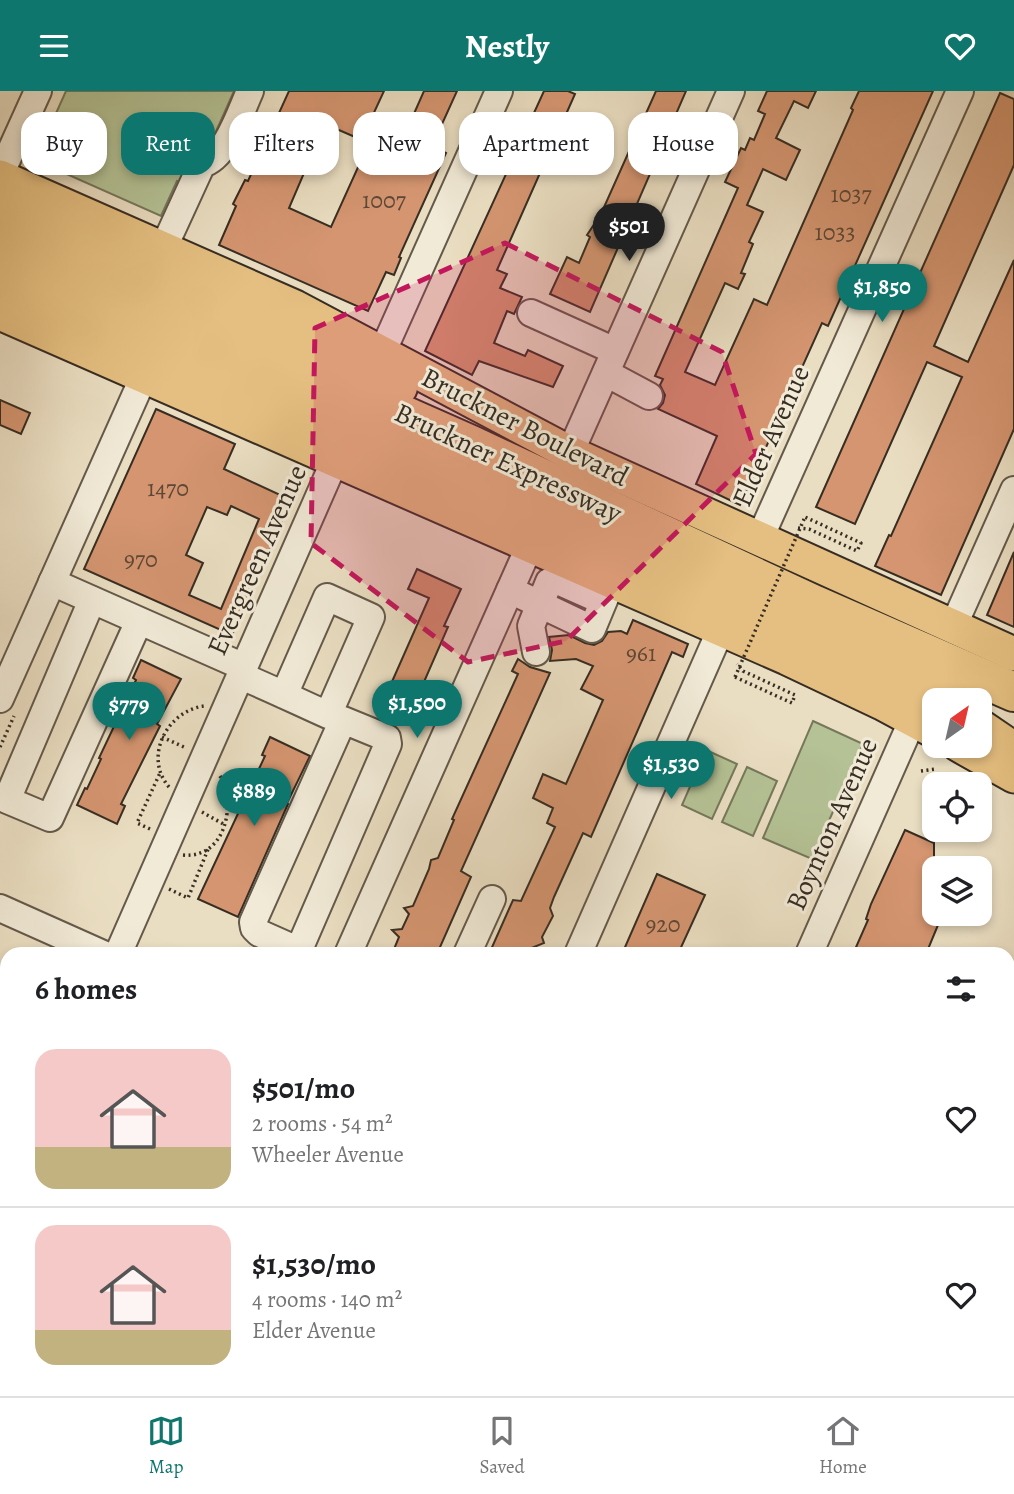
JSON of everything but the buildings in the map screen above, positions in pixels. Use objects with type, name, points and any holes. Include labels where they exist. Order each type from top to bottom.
[{"type":"highway","points":[[0,202],[290,330],[424,401],[471,445]]},
{"type":"highway","name":"Bruckner Expressway","points":[[0,240],[188,339],[922,707]]},
{"type":"highway","name":"Bruckner Expressway","points":[[0,276],[188,339],[471,445],[815,605],[1014,692]]},
{"type":"highway","points":[[992,720],[1014,730]]},
{"type":"highway","points":[[992,737],[1014,752]]},
{"type":"main road","name":"Bruckner Boulevard","points":[[0,176],[295,307],[570,453],[774,532],[953,627],[1014,654]]},
{"type":"main road","points":[[0,313],[530,545],[574,596],[722,629],[854,689],[922,708]]},
{"type":"main road","points":[[982,758],[1014,776]]},
{"type":"street","points":[[0,176],[38,91]]},
{"type":"street","points":[[163,249],[202,164],[212,162],[221,152],[250,91]]},
{"type":"street","points":[[382,353],[499,91]]},
{"type":"street","points":[[570,453],[731,91]]},
{"type":"street","name":"Elder Avenue","points":[[774,532],[961,91]]},
{"type":"street","points":[[531,313],[610,362],[649,397]]},
{"type":"street","points":[[0,699],[144,376]]},
{"type":"street","name":"Evergreen Avenue","points":[[121,947],[335,460]]},
{"type":"street","points":[[953,627],[1014,490]]},
{"type":"street","points":[[351,947],[530,545]]},
{"type":"street","points":[[52,582],[139,621],[284,695],[387,738],[388,744],[302,945],[298,947]]},
{"type":"street","points":[[510,590],[574,596]]},
{"type":"street","points":[[536,652],[531,626],[574,596]]},
{"type":"street","points":[[284,695],[327,597],[371,617],[336,717],[253,922],[259,933],[290,947]]},
{"type":"street","points":[[92,600],[7,800],[50,818],[139,621]]},
{"type":"street","points":[[581,947],[722,629]]},
{"type":"street","name":"Boynton Avenue","points":[[812,947],[922,710]]},
{"type":"street","points":[[470,947],[492,899]]},
{"type":"street","points":[[0,908],[81,947]]},
{"type":"path","points":[[743,671],[795,695],[792,703],[735,677],[805,517],[862,543],[857,551],[809,529],[774,532]]},
{"type":"path","points":[[170,789],[160,772],[158,759],[162,737],[174,720],[185,712],[207,706]]},
{"type":"path","points":[[162,737],[188,749]]},
{"type":"path","points":[[921,771],[936,769]]},
{"type":"path","points":[[152,830],[137,823],[160,772]]},
{"type":"path","points":[[181,855],[198,854],[209,847],[216,841],[225,825],[228,799],[218,772]]},
{"type":"path","points":[[201,811],[225,825]]},
{"type":"path","points":[[167,888],[188,898],[209,847]]},
{"type":"highlighted area","points":[[505,243],[722,352],[756,454],[566,641],[468,662],[311,543],[315,328]]},
{"type":"green space","points":[[66,91],[234,91],[215,134],[215,112],[121,112],[121,175],[189,175],[184,185],[177,181],[161,216],[69,175],[107,175],[107,112],[57,112]]},
{"type":"green space","points":[[813,721],[863,744],[812,859],[763,838]]},
{"type":"green space","points":[[706,750],[737,764],[712,819],[682,805]]},
{"type":"green space","points":[[747,767],[777,781],[753,836],[722,822]]}]
